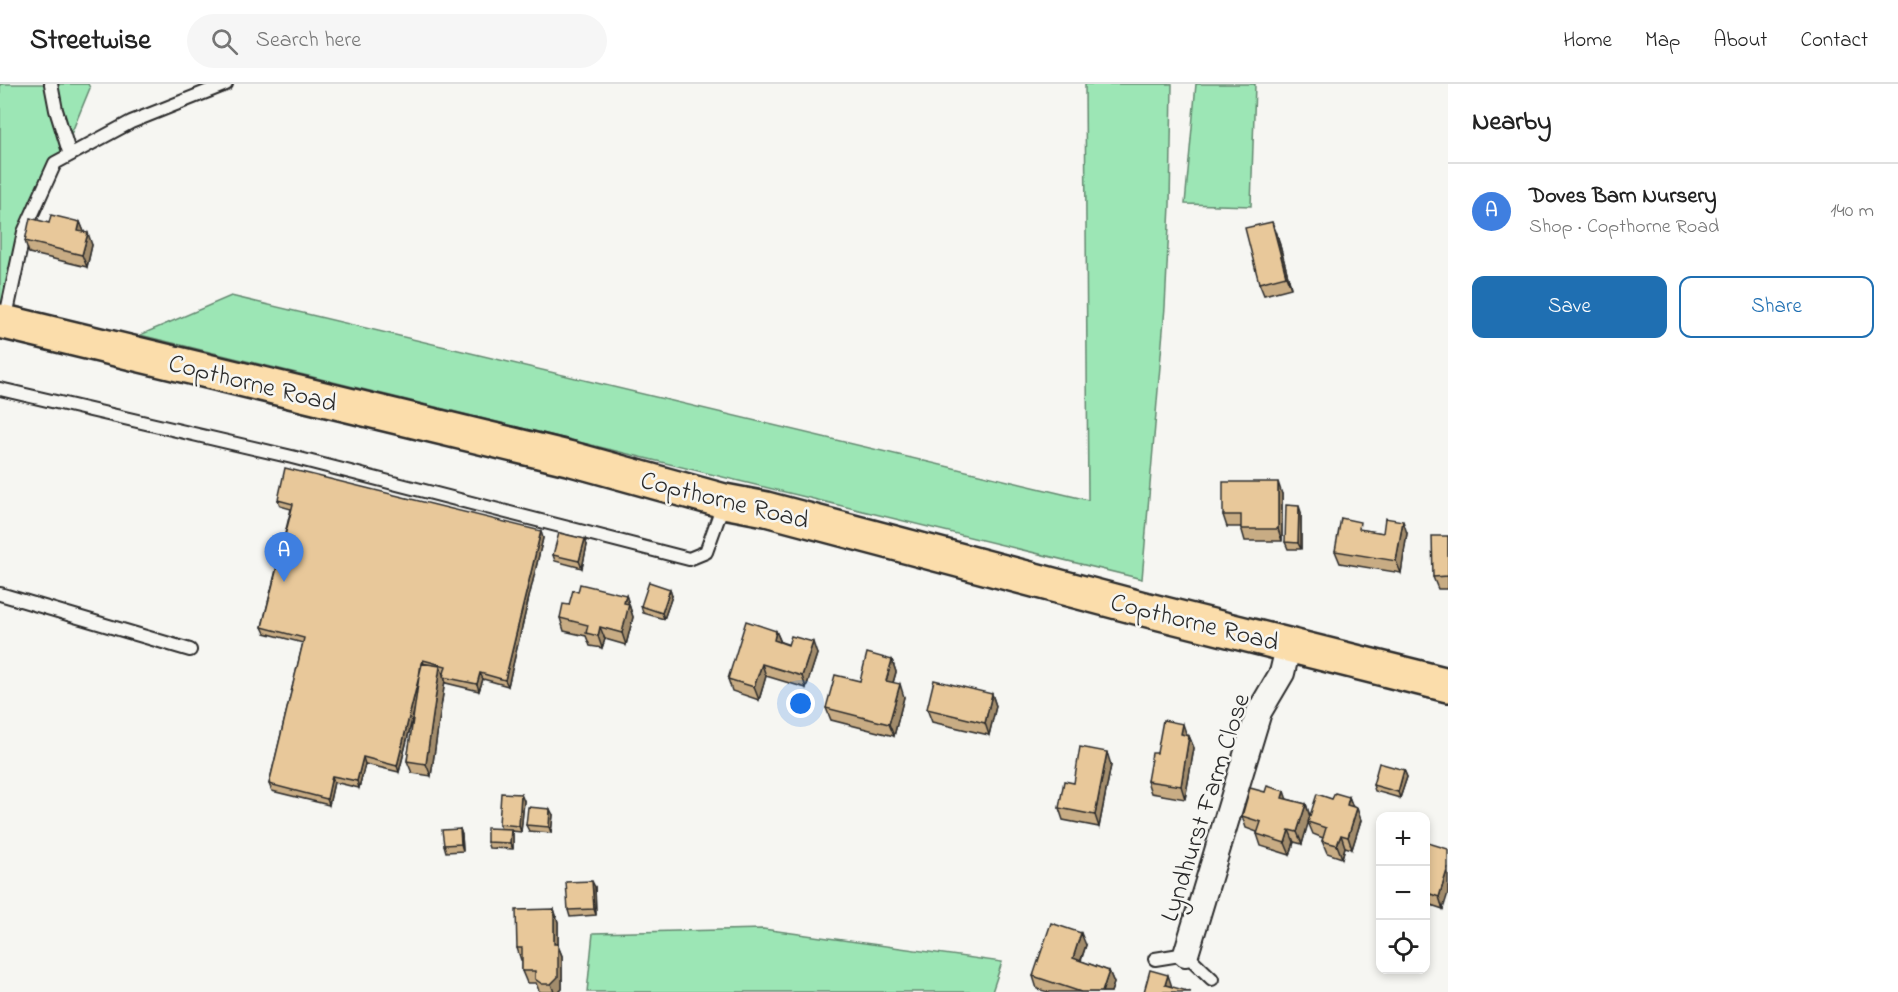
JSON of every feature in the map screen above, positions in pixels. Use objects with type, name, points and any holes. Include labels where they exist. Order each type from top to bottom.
[{"type":"highway","name":"Copthorne Road","points":[[2,321],[572,459],[1140,609],[1448,685]]},
{"type":"street","name":"Lyndhurst Farm Close","points":[[1186,954],[1259,712],[1282,673],[1289,644]]},
{"type":"lane","points":[[51,84],[56,110],[70,155]]},
{"type":"lane","points":[[2,321],[24,232],[55,163],[131,122],[226,84]]},
{"type":"lane","points":[[0,389],[292,457],[689,559],[706,552],[724,501]]},
{"type":"lane","points":[[0,594],[190,650]]},
{"type":"lane","points":[[1155,959],[1186,954],[1212,979]]},
{"type":"green space","points":[[0,84],[88,84],[90,88],[0,307]]},
{"type":"green space","points":[[1085,84],[1172,84],[1165,307],[1142,579],[140,335],[231,296],[1088,500]]},
{"type":"green space","points":[[1196,84],[1255,84],[1251,206],[1185,204]]},
{"type":"green space","points":[[763,929],[1002,962],[992,992],[587,992],[593,933]]},
{"type":"building","points":[[51,215],[80,222],[78,231],[88,233],[82,255],[25,241],[30,218],[49,223]]},
{"type":"building","points":[[1272,222],[1286,276],[1259,283],[1245,228]]},
{"type":"building","points":[[285,468],[541,531],[505,680],[480,673],[477,684],[443,677],[446,666],[423,660],[397,766],[363,757],[357,781],[332,776],[327,799],[269,784],[304,638],[262,627],[293,504],[278,500]]},
{"type":"building","points":[[1223,482],[1278,482],[1278,529],[1241,529],[1241,515],[1223,515]]},
{"type":"building","points":[[1286,505],[1299,506],[1298,543],[1285,542]]},
{"type":"building","points":[[1341,518],[1360,522],[1359,529],[1383,533],[1385,518],[1403,521],[1396,561],[1335,551]]},
{"type":"building","points":[[559,533],[585,539],[579,561],[553,555]]},
{"type":"building","points":[[1432,536],[1448,536],[1448,576],[1433,577]]},
{"type":"building","points":[[649,582],[670,589],[662,613],[641,606]]},
{"type":"building","points":[[580,584],[626,595],[624,603],[629,604],[622,633],[600,627],[598,636],[586,633],[588,625],[560,618],[563,604],[569,605],[573,590],[578,592]]},
{"type":"building","points":[[746,621],[776,631],[774,640],[788,645],[791,636],[813,642],[802,676],[762,664],[754,687],[728,679]]},
{"type":"building","points":[[867,653],[892,660],[886,681],[900,684],[889,724],[826,708],[835,675],[860,681]]},
{"type":"building","points":[[421,663],[440,666],[426,764],[407,761]]},
{"type":"building","points":[[934,680],[992,694],[985,723],[927,709]]},
{"type":"building","points":[[1163,720],[1183,724],[1181,734],[1189,736],[1181,786],[1147,781],[1152,753],[1157,753]]},
{"type":"building","points":[[1080,747],[1107,752],[1095,815],[1059,808],[1064,781],[1074,783]]},
{"type":"building","points":[[1379,763],[1404,770],[1398,792],[1373,785]]},
{"type":"building","points":[[1267,786],[1284,791],[1282,798],[1306,804],[1297,832],[1289,830],[1285,843],[1257,834],[1261,822],[1242,816],[1250,788],[1265,792]]},
{"type":"building","points":[[501,793],[521,794],[519,826],[499,824]]},
{"type":"building","points":[[1335,793],[1349,797],[1347,805],[1357,808],[1348,837],[1341,835],[1337,845],[1322,841],[1326,828],[1308,822],[1317,794],[1332,799]]},
{"type":"building","points":[[528,807],[550,809],[549,827],[526,825]]},
{"type":"building","points":[[487,828],[511,829],[510,843],[487,842]]},
{"type":"building","points":[[460,829],[461,844],[444,845],[442,830]]},
{"type":"building","points":[[1430,844],[1448,849],[1448,867],[1439,897],[1430,894]]},
{"type":"building","points":[[592,881],[594,909],[568,910],[566,882]]},
{"type":"building","points":[[554,909],[554,944],[558,944],[558,977],[551,984],[542,984],[535,979],[535,971],[522,971],[522,948],[517,948],[516,910]]},
{"type":"building","points":[[1051,923],[1081,933],[1073,958],[1109,971],[1102,992],[1081,992],[1033,976]]},
{"type":"building","points":[[1150,970],[1168,975],[1165,985],[1191,992],[1144,992]]},
{"type":"place","name":"Doves Barn Nursery","points":[[284,582]]}]
